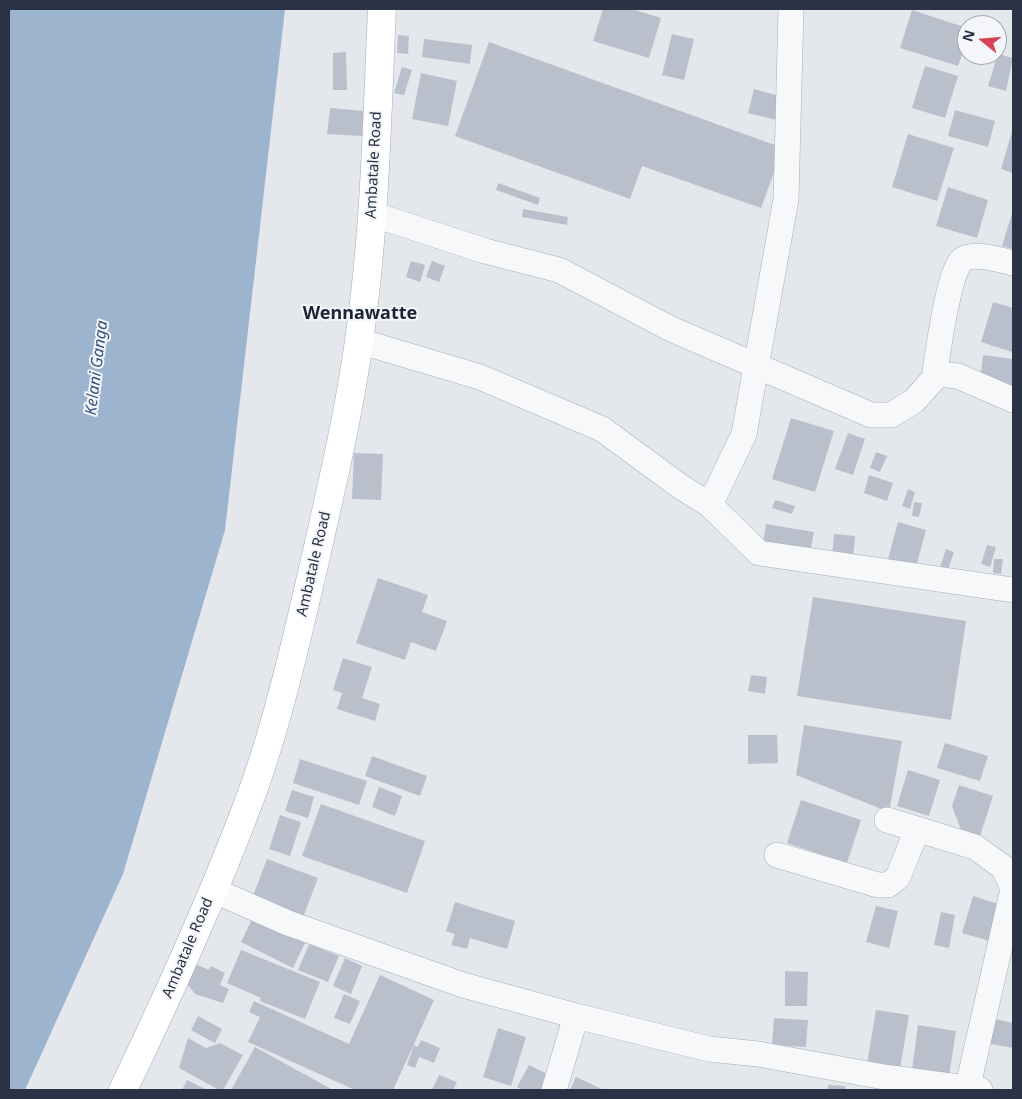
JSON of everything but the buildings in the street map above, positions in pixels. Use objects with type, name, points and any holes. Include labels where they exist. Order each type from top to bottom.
[{"type":"main road","name":"Ambatale Road","points":[[124,1090],[176,981],[255,785],[288,680],[336,466],[359,340],[372,214],[382,9]]},
{"type":"street","points":[[710,505],[744,434],[786,199],[791,9]]},
{"type":"street","points":[[372,214],[485,251],[559,270],[671,330],[872,415],[891,415],[914,401],[938,374],[958,376],[1013,400]]},
{"type":"street","points":[[934,379],[946,307],[957,264],[965,257],[983,257],[1013,263]]},
{"type":"street","points":[[359,340],[480,378],[602,429],[681,488],[710,505],[759,553],[1013,590]]},
{"type":"street","points":[[212,890],[288,923],[463,985],[576,1016],[709,1049],[758,1054],[884,1077],[971,1090],[1013,888],[1004,868],[975,847],[887,820]]},
{"type":"street","points":[[777,855],[878,885],[888,886],[898,877],[917,830]]},
{"type":"street","points":[[554,1090],[576,1016]]},
{"type":"water","name":"Kelani Ganga","points":[[9,9],[285,9],[225,530],[123,874],[25,1090],[9,1090]]},
{"type":"district","name":"Wennawatte","points":[[360,314]]}]
